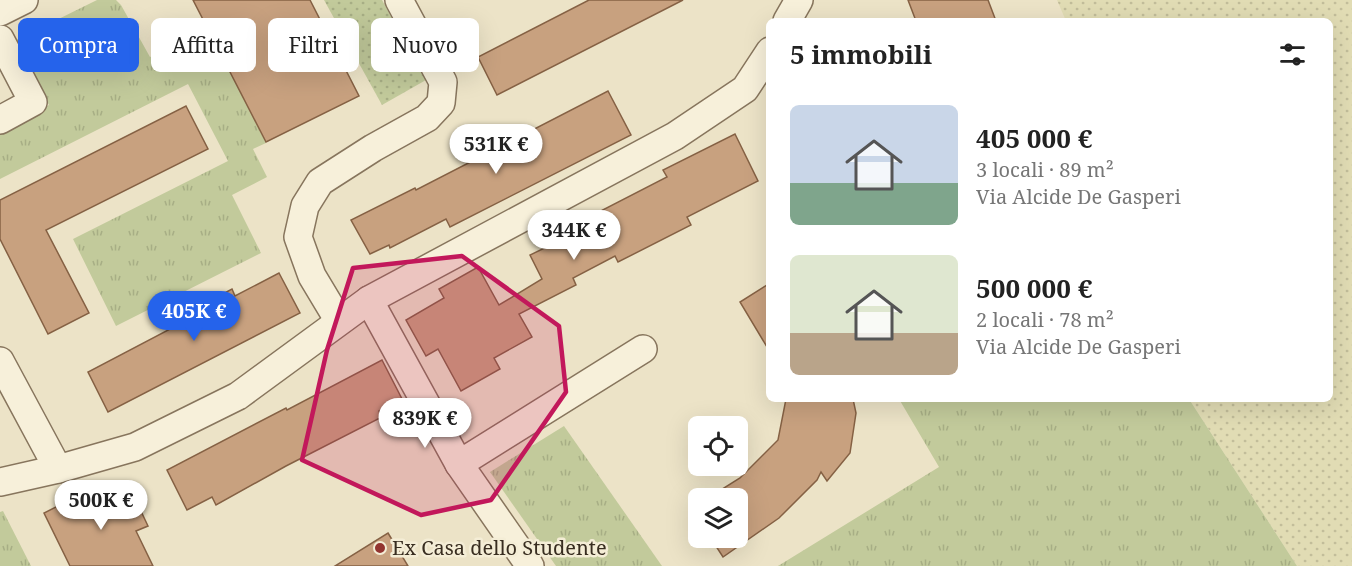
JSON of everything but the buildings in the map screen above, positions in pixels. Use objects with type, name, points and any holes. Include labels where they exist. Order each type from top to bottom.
[{"type":"street","points":[[0,12],[24,0]]},
{"type":"street","points":[[339,321],[312,276],[298,237],[305,206],[320,182],[373,148],[427,118],[441,103],[443,82],[399,0]]},
{"type":"street","points":[[789,18],[799,0]]},
{"type":"street","points":[[0,39],[33,102],[0,120]]},
{"type":"street","points":[[0,482],[58,469],[135,447],[238,396],[369,300],[675,136],[745,89],[766,57]]},
{"type":"street","points":[[369,300],[459,464],[530,566]]},
{"type":"street","points":[[459,464],[643,349]]},
{"type":"street","points":[[0,361],[58,469]]},
{"type":"highlighted area","points":[[462,256],[559,326],[566,392],[491,500],[421,515],[302,460],[327,350],[353,268]]},
{"type":"shaded area","points":[[1057,0],[1352,0],[1352,566],[1297,566],[1191,402],[1333,402],[1333,18],[1065,18]]},
{"type":"green space","points":[[97,0],[116,0],[128,18],[61,18]]},
{"type":"green space","points":[[324,0],[382,0],[392,18],[371,18],[371,72],[422,72],[426,80],[382,105],[359,63],[359,18],[334,18]]},
{"type":"green space","points":[[139,37],[151,56],[151,72],[230,72],[266,143],[253,149],[267,177],[232,195],[261,253],[116,326],[73,239],[228,161],[188,84],[0,179],[0,131],[49,105],[31,72],[139,72]]},
{"type":"green space","points":[[901,402],[1191,402],[1297,566],[778,566],[939,467]]},
{"type":"green space","points":[[564,426],[662,566],[556,566],[490,472]]},
{"type":"green space","points":[[3,511],[31,566],[0,566],[0,512]]},
{"type":"place","name":"Ex Casa dello Studente","points":[[380,548]]}]
